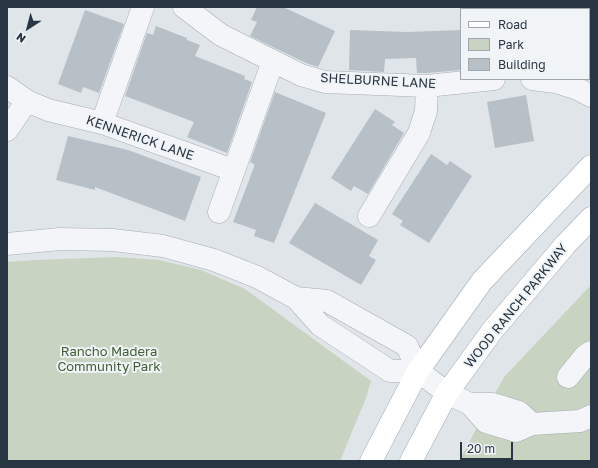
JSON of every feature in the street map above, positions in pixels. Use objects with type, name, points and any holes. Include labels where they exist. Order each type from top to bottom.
[{"type":"main road","points":[[371,461],[418,371],[482,281],[591,166]]},
{"type":"main road","name":"WOOD RANCH PARKWAY","points":[[411,461],[447,393],[492,331],[566,244],[591,218]]},
{"type":"street","points":[[102,123],[144,7]]},
{"type":"street","name":"SHELBURNE LANE","points":[[184,7],[221,35],[301,75],[326,82],[428,86],[485,80]]},
{"type":"street","points":[[218,212],[272,61]]},
{"type":"street","points":[[540,80],[556,82],[578,89],[591,96]]},
{"type":"street","points":[[369,216],[419,133],[426,111],[428,86]]},
{"type":"street","name":"KENNERICK LANE","points":[[7,87],[27,101],[48,110],[102,123],[233,170]]},
{"type":"street","points":[[7,130],[27,101]]},
{"type":"street","points":[[7,244],[60,239],[113,240],[163,246],[214,260],[257,277],[296,298],[320,325],[390,371],[418,371]]},
{"type":"street","points":[[296,298],[327,300],[407,346],[418,371],[447,393],[470,404],[493,404],[519,412],[532,424],[580,421],[591,416]]},
{"type":"street","points":[[568,377],[585,356],[591,352]]},
{"type":"green space","name":"Rancho Madera Community Park","points":[[116,257],[159,260],[201,270],[245,289],[371,381],[366,398],[340,461],[7,461],[7,262]]},
{"type":"green space","points":[[591,285],[591,461],[459,461],[504,377]]},
{"type":"building","points":[[257,7],[283,7],[335,31],[318,67],[306,63],[250,36],[257,22],[251,20]]},
{"type":"building","points":[[85,10],[124,24],[99,93],[83,87],[81,93],[58,84]]},
{"type":"building","points":[[156,26],[187,38],[187,40],[200,45],[195,56],[245,76],[244,79],[252,82],[227,153],[187,137],[194,122],[125,96],[147,33],[153,35]]},
{"type":"building","points":[[350,30],[407,32],[460,30],[460,70],[417,73],[416,58],[385,59],[384,72],[349,70]]},
{"type":"building","points":[[275,92],[326,113],[274,243],[254,236],[256,230],[233,222],[254,167],[254,164],[250,162]]},
{"type":"building","points":[[526,95],[534,141],[495,148],[487,102]]},
{"type":"building","points":[[375,109],[395,122],[392,125],[404,133],[368,194],[354,186],[351,191],[331,178]]},
{"type":"building","points":[[68,136],[128,150],[201,177],[185,221],[95,187],[95,190],[56,180]]},
{"type":"building","points":[[431,154],[447,165],[450,161],[472,176],[429,243],[400,225],[403,221],[392,214]]},
{"type":"building","points":[[315,203],[378,240],[369,256],[376,260],[361,285],[289,243]]}]
